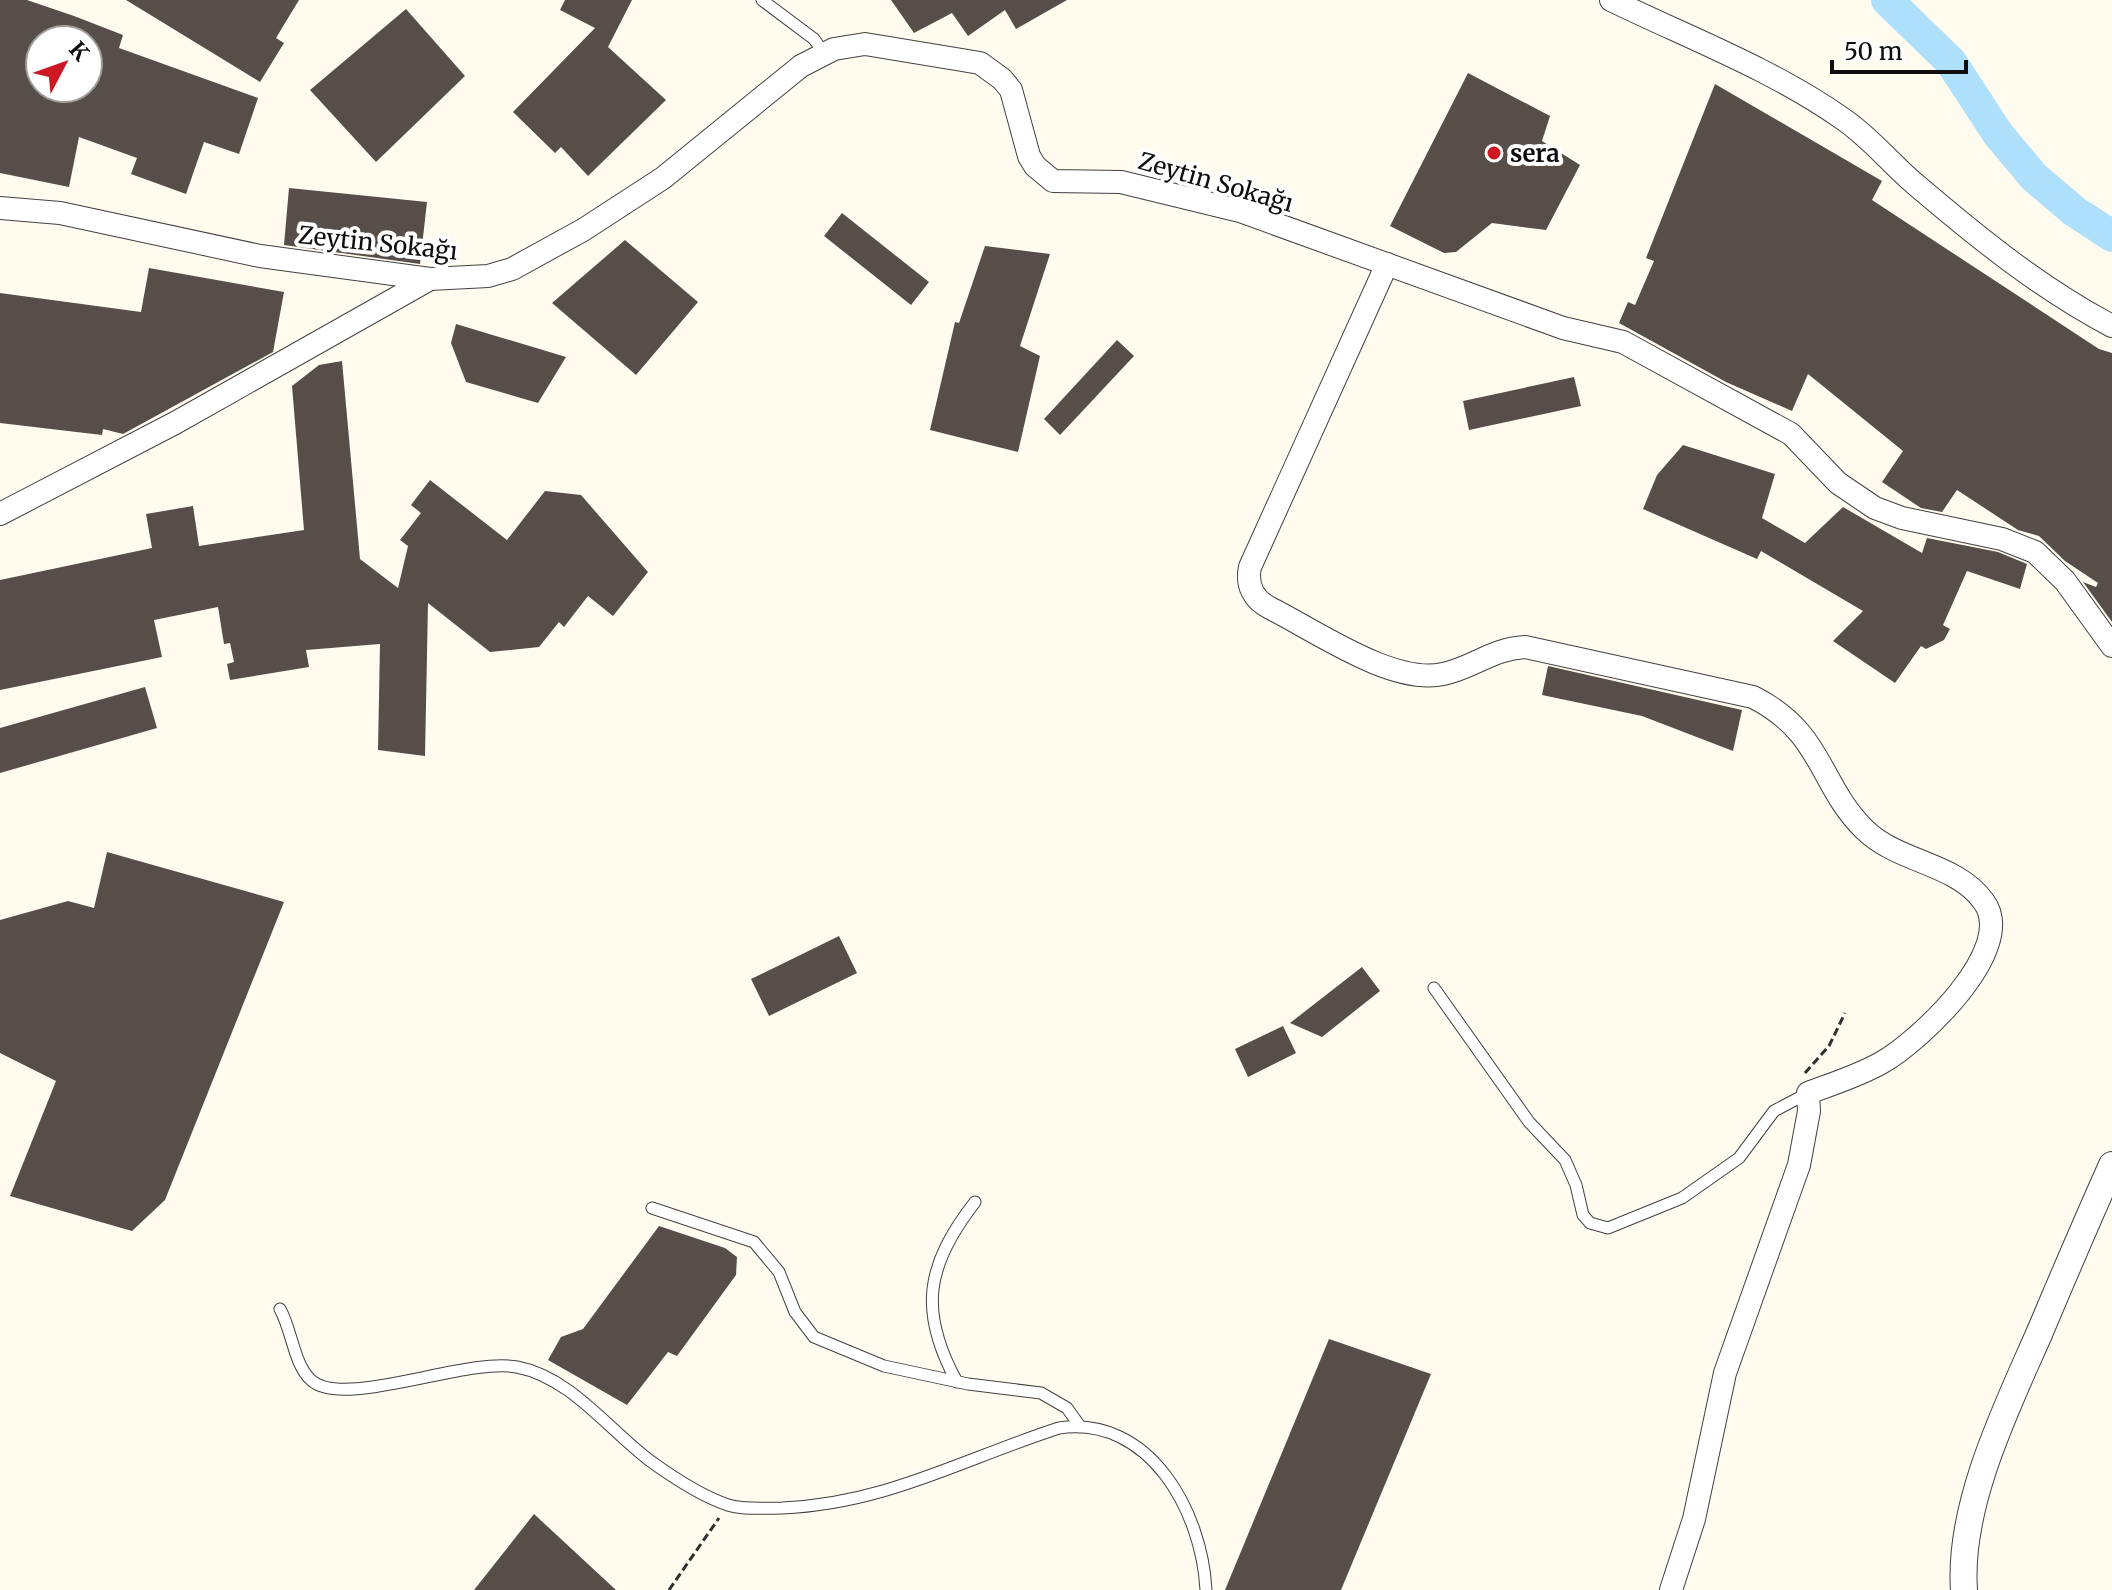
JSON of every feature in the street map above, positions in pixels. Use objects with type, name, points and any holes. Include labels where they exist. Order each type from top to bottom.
[{"type":"street","points":[[1611,0],[1740,61],[1842,118],[1865,135],[1913,183],[2056,293],[2112,326]]},
{"type":"street","name":"Zeytin Sokağı","points":[[0,208],[60,213],[260,256],[430,279],[488,276],[512,269],[583,230],[688,160],[801,66],[824,53],[847,45],[881,45],[980,63],[1011,90],[1029,156],[1035,166],[1053,181],[1121,182],[1240,211],[1563,328],[1623,342],[1791,434],[1838,483],[1875,508],[1902,518],[2002,539],[2035,552],[2065,581],[2112,646]]},
{"type":"street","points":[[1387,264],[1250,567],[1251,589],[1262,604],[1408,675],[1443,674],[1501,649],[1538,648],[1753,697],[1791,722],[1808,742],[1864,829],[1897,854],[1962,882],[1984,901],[1994,927],[1986,951],[1954,997],[1919,1035],[1882,1062],[1808,1093],[1809,1111],[1799,1165],[1725,1373],[1694,1519],[1671,1590]]},
{"type":"street","points":[[0,514],[175,423],[430,279]]},
{"type":"street","points":[[1964,1590],[1962,1565],[1977,1495],[2001,1420],[2112,1165]]},
{"type":"lane","points":[[762,0],[814,39],[824,53]]},
{"type":"lane","points":[[1434,988],[1529,1122],[1565,1160],[1576,1185],[1583,1215],[1599,1227],[1608,1228],[1634,1219],[1703,1186],[1739,1158],[1774,1111],[1808,1093]]},
{"type":"lane","points":[[957,1382],[939,1349],[931,1311],[935,1276],[951,1234],[975,1202]]},
{"type":"lane","points":[[652,1208],[754,1242],[779,1272],[795,1312],[814,1337],[884,1366],[957,1382],[1041,1393],[1067,1408],[1079,1425]]},
{"type":"lane","points":[[280,1309],[293,1337],[303,1371],[317,1385],[348,1390],[459,1369],[504,1365],[529,1370],[556,1382],[655,1465],[729,1505],[772,1508],[851,1501],[919,1482],[1051,1430],[1079,1425],[1100,1429],[1136,1447],[1168,1478],[1193,1521],[1202,1554],[1206,1590]]},
{"type":"path","points":[[1808,1093],[1804,1074],[1829,1046],[1845,1013]]},
{"type":"path","points":[[669,1590],[729,1505]]},
{"type":"building","points":[[0,0],[27,0],[95,24],[24,24],[24,104],[104,104],[104,28],[123,35],[119,48],[258,98],[239,154],[204,142],[186,194],[131,174],[137,158],[79,137],[69,187],[0,173]]},
{"type":"building","points":[[126,0],[299,0],[276,38],[284,43],[260,82]]},
{"type":"building","points":[[565,0],[632,0],[608,47],[666,100],[588,176],[561,147],[555,153],[513,112],[595,28],[560,10]]},
{"type":"building","points":[[891,0],[1067,0],[1016,29],[1005,10],[968,36],[952,13],[914,33]]},
{"type":"building","points":[[406,9],[465,76],[376,162],[310,90]]},
{"type":"building","name":"sera","points":[[1468,73],[1550,116],[1542,141],[1580,165],[1546,230],[1492,223],[1456,252],[1444,253],[1390,226]]},
{"type":"building","points":[[1715,84],[1882,181],[1872,200],[2099,349],[2112,353],[2112,622],[2083,582],[2096,587],[2098,583],[2065,561],[2039,536],[2018,530],[1957,490],[1942,512],[1921,508],[1882,482],[1903,451],[1808,374],[1792,411],[1726,382],[1619,323],[1628,302],[1635,305],[1654,261],[1646,258]]},
{"type":"building","points":[[289,188],[427,202],[420,264],[284,245]]},
{"type":"building","points":[[842,213],[929,282],[911,305],[824,236]]},
{"type":"building","points":[[625,240],[698,302],[636,375],[552,303]]},
{"type":"building","points":[[985,246],[1050,254],[1020,346],[1040,356],[1018,452],[930,430],[955,322],[959,323]]},
{"type":"building","points":[[149,268],[284,292],[273,352],[123,434],[103,429],[102,435],[0,423],[0,293],[141,312]]},
{"type":"building","points":[[456,324],[566,357],[538,403],[466,382],[451,343]]},
{"type":"building","points":[[1117,340],[1134,356],[1060,435],[1044,419]]},
{"type":"building","points":[[342,361],[360,559],[398,588],[408,546],[400,540],[421,513],[411,505],[430,480],[507,540],[545,491],[581,495],[648,572],[613,616],[588,596],[564,627],[559,622],[539,647],[490,652],[428,603],[425,756],[378,750],[380,644],[306,650],[309,667],[230,680],[227,664],[234,662],[230,643],[224,644],[218,607],[154,620],[162,657],[0,690],[0,580],[152,548],[146,514],[193,506],[199,546],[304,530],[292,386],[319,365]]},
{"type":"building","points":[[1574,377],[1581,406],[1469,430],[1463,401]]},
{"type":"building","points":[[1683,445],[1775,474],[1762,518],[1805,543],[1843,507],[1922,553],[1927,538],[1998,552],[2027,564],[2020,589],[1967,571],[1943,625],[1950,629],[1944,640],[1926,649],[1921,646],[1895,683],[1833,641],[1863,611],[1761,551],[1757,559],[1643,509],[1657,475]]},
{"type":"building","points":[[1548,666],[1742,710],[1733,751],[1642,716],[1542,695]]},
{"type":"building","points":[[145,687],[157,728],[0,773],[0,728]]},
{"type":"building","points":[[107,852],[284,902],[165,1200],[132,1231],[10,1196],[56,1081],[0,1053],[0,920],[68,901],[94,908]]},
{"type":"building","points":[[839,936],[857,973],[769,1016],[751,979]]},
{"type":"building","points":[[1362,967],[1380,991],[1322,1037],[1290,1023]]},
{"type":"building","points":[[1283,1026],[1296,1053],[1248,1077],[1235,1049]]},
{"type":"building","points":[[659,1226],[725,1248],[737,1257],[736,1275],[677,1356],[668,1352],[627,1405],[548,1360],[561,1337],[583,1329]]},
{"type":"building","points":[[1329,1339],[1431,1374],[1341,1590],[1225,1590]]},
{"type":"building","points":[[534,1514],[616,1590],[474,1590]]},
{"type":"waterway","points":[[1887,0],[1951,62],[1998,134],[2034,177],[2074,211],[2112,236]]},
{"type":"place","name":"sera","points":[[1494,153]]}]
